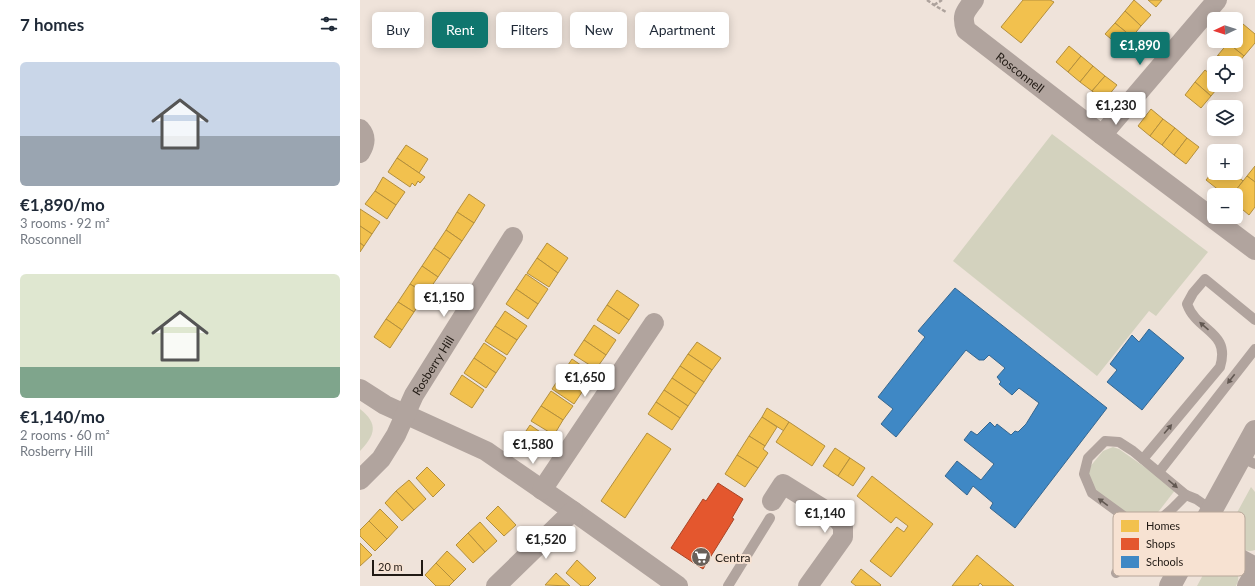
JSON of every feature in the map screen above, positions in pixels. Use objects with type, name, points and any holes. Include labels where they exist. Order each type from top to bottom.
[{"type":"street","points":[[963,20],[966,10],[974,0]]},
{"type":"street","points":[[1102,135],[1217,0]]},
{"type":"street","name":"Rosconnell","points":[[963,20],[966,30],[1255,250]]},
{"type":"street","points":[[360,129],[362,130],[365,139],[360,153]]},
{"type":"street","name":"Rosberry Hill","points":[[360,480],[382,459],[406,415],[414,395],[513,237]]},
{"type":"street","points":[[542,490],[654,323]]},
{"type":"street","points":[[360,389],[385,405],[486,451],[574,511],[678,586]]},
{"type":"street","points":[[1212,510],[1248,461],[1255,431]]},
{"type":"street","points":[[771,509],[783,484],[836,517],[843,526],[843,537],[808,586]]},
{"type":"street","points":[[496,586],[574,511]]},
{"type":"street","points":[[1245,562],[1255,567]]},
{"type":"street","points":[[1247,586],[1255,572]]},
{"type":"street","points":[[1170,586],[1176,576]]},
{"type":"lane","points":[[1143,459],[1220,367],[1223,357],[1222,347],[1217,338],[1190,312],[1187,304],[1205,279],[1255,320]]},
{"type":"lane","points":[[1158,472],[1255,348]]},
{"type":"lane","points":[[1118,512],[1092,493],[1084,474],[1088,458],[1105,442],[1119,442],[1143,459],[1186,495],[1196,499],[1212,510]]},
{"type":"lane","points":[[1169,512],[1186,495]]},
{"type":"lane","points":[[728,586],[771,509]]},
{"type":"path","points":[[927,0],[963,20]]},
{"type":"path","points":[[934,5],[942,0]]},
{"type":"green space","points":[[1052,134],[1208,252],[1156,316],[1149,311],[1097,376],[953,261]]},
{"type":"green space","points":[[360,409],[370,420],[373,430],[369,440],[360,451]]},
{"type":"green space","points":[[1113,447],[1119,449],[1176,489],[1158,512],[1124,512],[1092,488],[1088,482],[1089,468],[1103,451]]},
{"type":"green space","points":[[1251,487],[1255,492],[1255,550],[1245,550],[1245,512],[1237,512]]},
{"type":"green space","points":[[1202,576],[1238,576],[1236,586],[1197,586]]},
{"type":"building: Homes","points":[[1023,0],[1050,0],[1054,2],[1021,43],[1001,27]]},
{"type":"building: Homes","points":[[1134,0],[1151,15],[1141,26],[1125,11]]},
{"type":"building: Homes","points":[[1148,0],[1162,0],[1156,7]]},
{"type":"building: Homes","points":[[1125,11],[1141,26],[1132,37],[1115,23]]},
{"type":"building: Homes","points":[[1115,23],[1132,37],[1122,48],[1105,34]]},
{"type":"building: Homes","points":[[1243,24],[1255,34],[1255,43],[1244,56],[1234,48],[1243,48]]},
{"type":"building: Homes","points":[[1069,46],[1081,56],[1068,72],[1056,62]]},
{"type":"building: Homes","points":[[1224,48],[1234,48],[1244,56],[1243,57],[1218,55]]},
{"type":"building: Homes","points":[[1081,56],[1093,66],[1080,82],[1068,72]]},
{"type":"building: Homes","points":[[1093,66],[1105,76],[1092,91],[1080,82]]},
{"type":"building: Homes","points":[[1205,70],[1207,72],[1207,92],[1214,92],[1211,96],[1195,82]]},
{"type":"building: Homes","points":[[1105,76],[1117,85],[1104,101],[1092,91]]},
{"type":"building: Homes","points":[[1195,82],[1211,96],[1201,108],[1185,95]]},
{"type":"building: Homes","points":[[1151,109],[1163,119],[1150,136],[1138,126]]},
{"type":"building: Homes","points":[[1163,119],[1175,128],[1162,145],[1150,136]]},
{"type":"building: Homes","points":[[1175,128],[1187,138],[1174,155],[1162,145]]},
{"type":"building: Homes","points":[[1187,138],[1199,147],[1186,164],[1174,155]]},
{"type":"building: Homes","points":[[406,145],[428,159],[419,173],[397,158]]},
{"type":"building: Homes","points":[[397,158],[425,177],[420,183],[418,181],[415,186],[412,183],[410,187],[388,172]]},
{"type":"building: Homes","points":[[1255,166],[1255,182],[1247,176]]},
{"type":"building: Homes","points":[[1247,176],[1255,182],[1255,207],[1249,215],[1243,210],[1243,188],[1238,188]]},
{"type":"building: Homes","points":[[383,177],[405,192],[396,205],[375,191]]},
{"type":"building: Homes","points":[[1207,179],[1207,180],[1243,181],[1238,188],[1216,188],[1206,180]]},
{"type":"building: Homes","points":[[375,191],[396,205],[387,219],[365,204]]},
{"type":"building: Homes","points":[[469,194],[485,205],[474,223],[457,212]]},
{"type":"building: Homes","points":[[360,209],[380,222],[372,234],[360,226]]},
{"type":"building: Homes","points":[[457,212],[474,223],[462,241],[446,230]]},
{"type":"building: Homes","points":[[360,226],[372,234],[364,246],[360,243]]},
{"type":"building: Homes","points":[[446,230],[462,241],[450,259],[434,248]]},
{"type":"building: Homes","points":[[360,243],[364,246],[360,252]]},
{"type":"building: Homes","points":[[547,243],[568,258],[558,273],[537,258]]},
{"type":"building: Homes","points":[[434,248],[450,259],[438,277],[422,266]]},
{"type":"building: Homes","points":[[537,258],[558,273],[549,287],[527,273]]},
{"type":"building: Homes","points":[[422,266],[438,277],[426,294],[410,284]]},
{"type":"building: Homes","points":[[526,274],[548,289],[538,304],[516,289]]},
{"type":"building: Homes","points":[[410,284],[426,294],[414,312],[398,302]]},
{"type":"building: Homes","points":[[516,289],[538,304],[528,319],[506,304]]},
{"type":"building: Homes","points":[[617,290],[639,305],[629,320],[607,305]]},
{"type":"building: Homes","points":[[398,302],[414,312],[402,330],[386,319]]},
{"type":"building: Homes","points":[[607,305],[629,320],[619,334],[597,320]]},
{"type":"building: Homes","points":[[505,311],[527,326],[517,340],[495,326]]},
{"type":"building: Homes","points":[[386,319],[402,330],[390,348],[374,337]]},
{"type":"building: Homes","points":[[594,325],[616,340],[606,355],[584,340]]},
{"type":"building: Homes","points":[[495,326],[517,340],[507,355],[485,341]]},
{"type":"building: Homes","points":[[584,340],[606,355],[596,369],[574,355]]},
{"type":"building: Homes","points":[[697,342],[721,358],[712,370],[688,354]]},
{"type":"building: Homes","points":[[484,343],[506,358],[496,373],[474,358]]},
{"type":"building: Homes","points":[[688,354],[712,370],[704,382],[680,366]]},
{"type":"building: Homes","points":[[474,358],[496,373],[486,388],[464,373]]},
{"type":"building: Homes","points":[[572,359],[594,374],[584,389],[562,374]]},
{"type":"building: Homes","points":[[680,366],[704,382],[696,394],[672,378]]},
{"type":"building: Homes","points":[[562,374],[584,389],[574,404],[552,389]]},
{"type":"building: Homes","points":[[462,375],[484,390],[472,408],[450,394]]},
{"type":"building: Homes","points":[[672,378],[696,394],[688,406],[664,390]]},
{"type":"building: Homes","points":[[664,390],[688,406],[680,418],[656,402]]},
{"type":"building: Homes","points":[[551,391],[573,406],[563,420],[541,406]]},
{"type":"building: Homes","points":[[656,402],[680,418],[672,430],[648,414]]},
{"type":"building: Homes","points":[[541,406],[563,420],[554,435],[531,421]]},
{"type":"building: Homes","points":[[767,408],[789,422],[784,431],[762,417]]},
{"type":"building: Homes","points":[[762,417],[777,427],[765,446],[749,436]]},
{"type":"building: Homes","points":[[789,422],[825,446],[812,466],[776,442]]},
{"type":"building: Homes","points":[[530,425],[552,440],[542,454],[520,440]]},
{"type":"building: Homes","points":[[647,433],[671,449],[625,518],[601,501]]},
{"type":"building: Homes","points":[[749,436],[765,446],[763,449],[768,453],[758,468],[737,455]]},
{"type":"building: Homes","points":[[835,448],[850,458],[838,476],[823,466]]},
{"type":"building: Homes","points":[[737,455],[758,468],[745,487],[725,474]]},
{"type":"building: Homes","points":[[850,458],[865,468],[853,486],[838,476]]},
{"type":"building: Homes","points":[[427,467],[445,485],[433,497],[416,478]]},
{"type":"building: Homes","points":[[872,476],[933,524],[891,577],[870,561],[897,527],[904,532],[908,526],[896,517],[891,523],[857,496]]},
{"type":"building: Homes","points":[[409,480],[426,499],[414,510],[396,491]]},
{"type":"building: Homes","points":[[396,491],[414,510],[402,521],[385,503]]},
{"type":"building: Homes","points":[[498,506],[516,525],[504,536],[486,518]]},
{"type":"building: Homes","points":[[380,509],[398,527],[387,539],[369,521]]},
{"type":"building: Homes","points":[[369,521],[387,539],[375,551],[360,536],[360,530]]},
{"type":"building: Homes","points":[[480,522],[497,541],[485,552],[468,533]]},
{"type":"building: Homes","points":[[468,533],[485,552],[473,563],[456,545]]},
{"type":"building: Homes","points":[[360,543],[372,555],[360,566]]},
{"type":"building: Homes","points":[[447,551],[466,569],[454,581],[436,563]]},
{"type":"building: Homes","points":[[977,555],[1014,586],[983,586],[980,583],[978,586],[952,586]]},
{"type":"building: Homes","points":[[577,560],[596,578],[588,586],[581,586],[566,573]]},
{"type":"building: Homes","points":[[436,563],[454,581],[449,586],[436,586],[425,575]]},
{"type":"building: Homes","points":[[861,569],[881,585],[856,586],[851,582]]},
{"type":"building: Homes","points":[[556,573],[570,586],[545,585]]},
{"type":"building: Shops","points":[[718,483],[743,499],[732,518],[734,519],[703,569],[671,548],[703,499],[706,501]]},
{"type":"building: Schools","points":[[955,288],[1107,408],[1015,528],[990,508],[993,503],[973,486],[967,495],[945,476],[957,461],[981,480],[994,464],[964,440],[971,431],[977,435],[990,422],[995,427],[997,424],[1011,435],[1015,431],[1018,432],[1026,424],[1039,403],[1019,388],[1012,395],[999,384],[1001,382],[997,377],[1005,368],[989,355],[984,360],[979,360],[966,350],[896,437],[881,424],[893,409],[878,397],[925,337],[918,331]]},
{"type":"building: Schools","points":[[1149,329],[1184,358],[1142,410],[1107,382],[1117,370],[1110,364],[1132,335],[1139,342]]},
{"type":"place","name":"Centra","points":[[701,557]]}]
